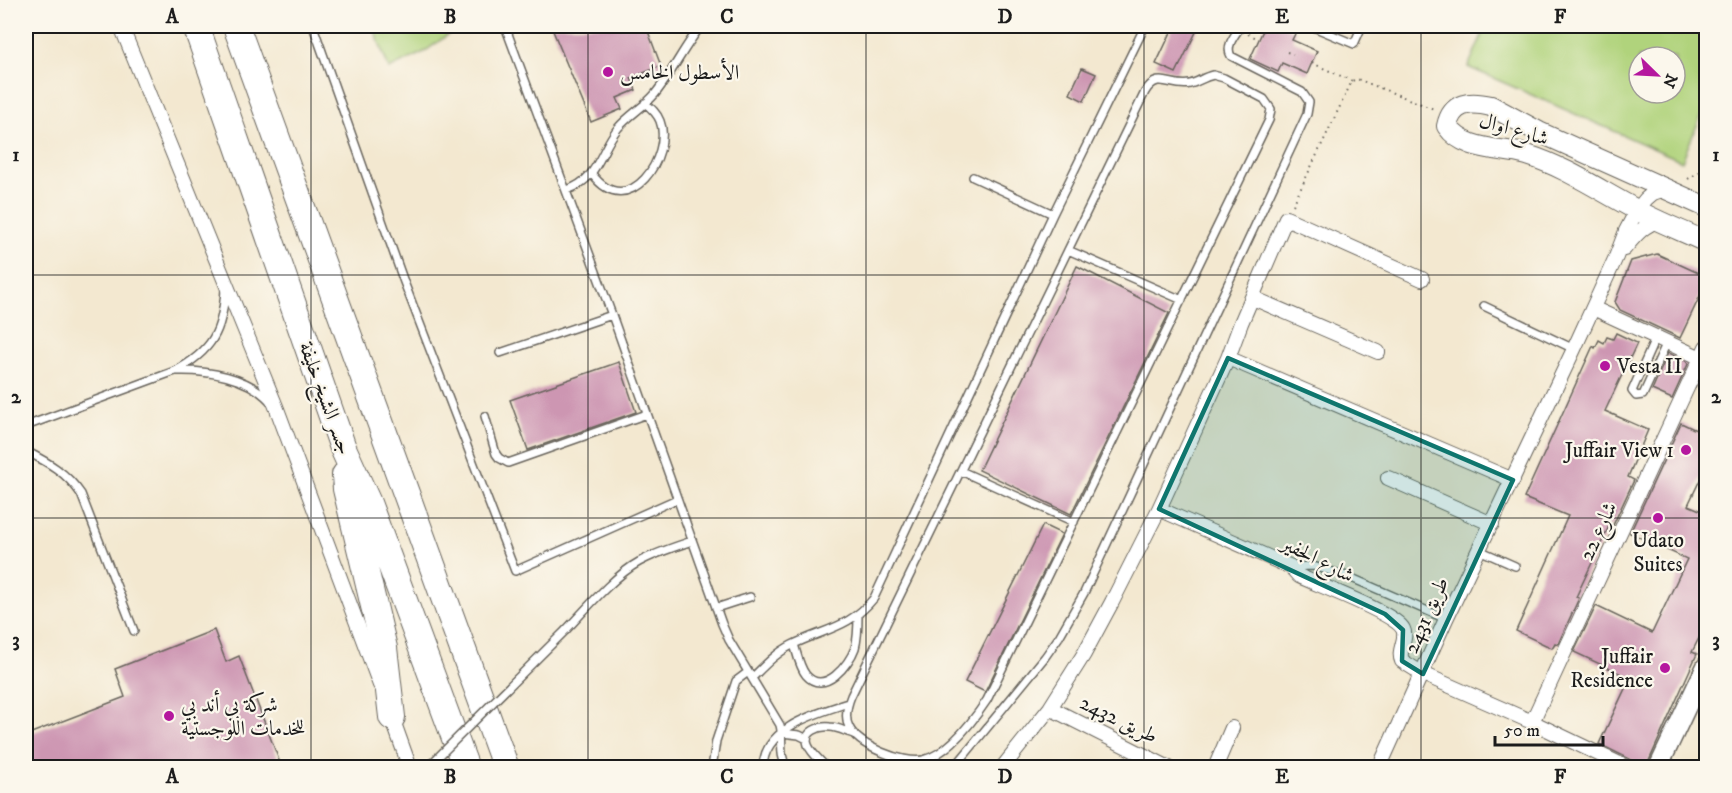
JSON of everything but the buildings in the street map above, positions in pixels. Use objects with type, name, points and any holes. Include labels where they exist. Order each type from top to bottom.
[{"type":"highway","name":"جسر الشيخ خليفة","points":[[196,26],[343,448],[368,503],[466,768]]},
{"type":"highway","name":"جسر الشيخ خليفة","points":[[236,26],[506,768]]},
{"type":"highway","points":[[343,448],[346,489],[384,648],[392,717]]},
{"type":"main road","name":"شارع اوال","points":[[1707,207],[1539,132],[1491,106],[1467,104],[1458,106],[1449,115],[1447,126],[1462,139],[1478,146],[1520,153],[1541,160],[1584,180],[1637,210],[1707,242]]},
{"type":"street","points":[[122,26],[277,409],[410,768]]},
{"type":"street","name":"طريق 2431","points":[[1379,768],[1446,619],[1593,308],[1626,231],[1637,210],[1646,199],[1653,193],[1671,190]]},
{"type":"street","points":[[1002,768],[1050,708],[1098,629],[1159,509],[1228,358],[1286,218],[1422,279]]},
{"type":"street","name":"طريق 2431","points":[[1616,257],[1639,231],[1650,223],[1660,220]]},
{"type":"street","points":[[1253,298],[1378,352]]},
{"type":"street","points":[[1593,308],[1662,340],[1704,353]]},
{"type":"street","name":"شارع 22","points":[[1532,722],[1704,353]]},
{"type":"street","points":[[1228,358],[1513,480]]},
{"type":"street","points":[[1388,478],[1492,524]]},
{"type":"street","name":"شارع الجفير","points":[[1159,509],[1291,567],[1299,576],[1384,614],[1400,625],[1405,635],[1400,651],[1402,661],[1423,674]]},
{"type":"street","points":[[1659,768],[1705,672]]},
{"type":"street","points":[[1423,674],[1532,722],[1628,768]]},
{"type":"street","name":"طريق 2432","points":[[1050,708],[1169,768]]},
{"type":"street","points":[[1215,768],[1232,728]]},
{"type":"lane","points":[[313,26],[404,282],[515,571],[677,499]]},
{"type":"lane","points":[[505,26],[567,190],[716,608],[729,640],[776,717],[782,732],[782,757],[787,768]]},
{"type":"lane","points":[[567,190],[576,187],[592,174],[616,130],[662,85],[701,26]]},
{"type":"lane","points":[[712,768],[716,741],[736,681],[750,675],[794,644],[842,625],[858,615],[880,588],[1053,214],[1145,26]]},
{"type":"lane","points":[[954,768],[1045,657],[1084,594],[1307,114],[1309,102],[1302,92],[1231,57],[1229,46],[1241,26]]},
{"type":"lane","points":[[1311,26],[1354,44],[1362,26]]},
{"type":"lane","points":[[827,768],[808,745],[807,739],[810,732],[814,730],[829,726],[854,734],[867,744],[888,754],[906,760],[925,760],[958,737],[978,713],[995,687],[1271,114],[1271,108],[1264,99],[1218,76],[1207,76],[1200,81],[1185,85],[1163,80],[1149,85],[848,703],[847,719],[854,734]]},
{"type":"lane","points":[[592,174],[608,189],[620,192],[631,190],[641,184],[657,158],[663,132],[654,111],[645,103]]},
{"type":"lane","points":[[973,177],[1053,214]]},
{"type":"lane","points":[[1068,250],[1182,300]]},
{"type":"lane","points":[[26,426],[175,371],[194,361],[208,347],[218,328],[224,310],[225,280]]},
{"type":"lane","points":[[1484,306],[1574,349]]},
{"type":"lane","points":[[500,353],[612,315]]},
{"type":"lane","points":[[1662,340],[1643,395],[1636,396],[1632,391],[1662,340]]},
{"type":"lane","points":[[175,371],[195,370],[229,377],[265,395],[277,409]]},
{"type":"lane","points":[[485,416],[496,454],[503,462],[508,463],[647,414]]},
{"type":"lane","points":[[26,451],[58,469],[71,480],[81,494],[134,631]]},
{"type":"lane","points":[[961,471],[1074,522]]},
{"type":"lane","points":[[427,768],[607,588],[637,563],[674,546],[692,541]]},
{"type":"lane","points":[[1479,550],[1515,566]]},
{"type":"lane","points":[[1291,567],[1313,566],[1347,576],[1446,619]]},
{"type":"lane","points":[[716,608],[750,597]]},
{"type":"lane","points":[[794,644],[806,675],[814,681],[823,682],[831,679],[840,672],[852,656],[857,635],[858,615]]},
{"type":"lane","points":[[763,768],[765,752],[782,732],[805,717],[848,703]]},
{"type":"lane","points":[[782,732],[807,739]]},
{"type":"path","points":[[1287,52],[1293,54]]},
{"type":"path","points":[[1312,63],[1352,81],[1357,79],[1449,115]]},
{"type":"path","points":[[1286,218],[1352,81]]},
{"type":"path","points":[[1671,190],[1707,168]]},
{"type":"highlighted area","points":[[1228,358],[1513,480],[1423,674],[1402,661],[1403,630],[1385,614],[1159,509]]},
{"type":"green space","points":[[373,26],[460,26],[424,52],[389,69]]},
{"type":"green space","points":[[1486,26],[1706,26],[1706,104],[1682,161],[1468,67]]},
{"type":"place","name":"الأسطول الخامس","points":[[608,72]]},
{"type":"place","name":"Vesta II","points":[[1605,366]]},
{"type":"place","name":"Juffair View 1","points":[[1686,450]]},
{"type":"place","name":"Udato Suites","points":[[1658,518]]},
{"type":"place","name":"Juffair Residence","points":[[1665,668]]},
{"type":"place","name":"شركة بي أند بي للخدمات اللوجستية","points":[[169,716]]}]
